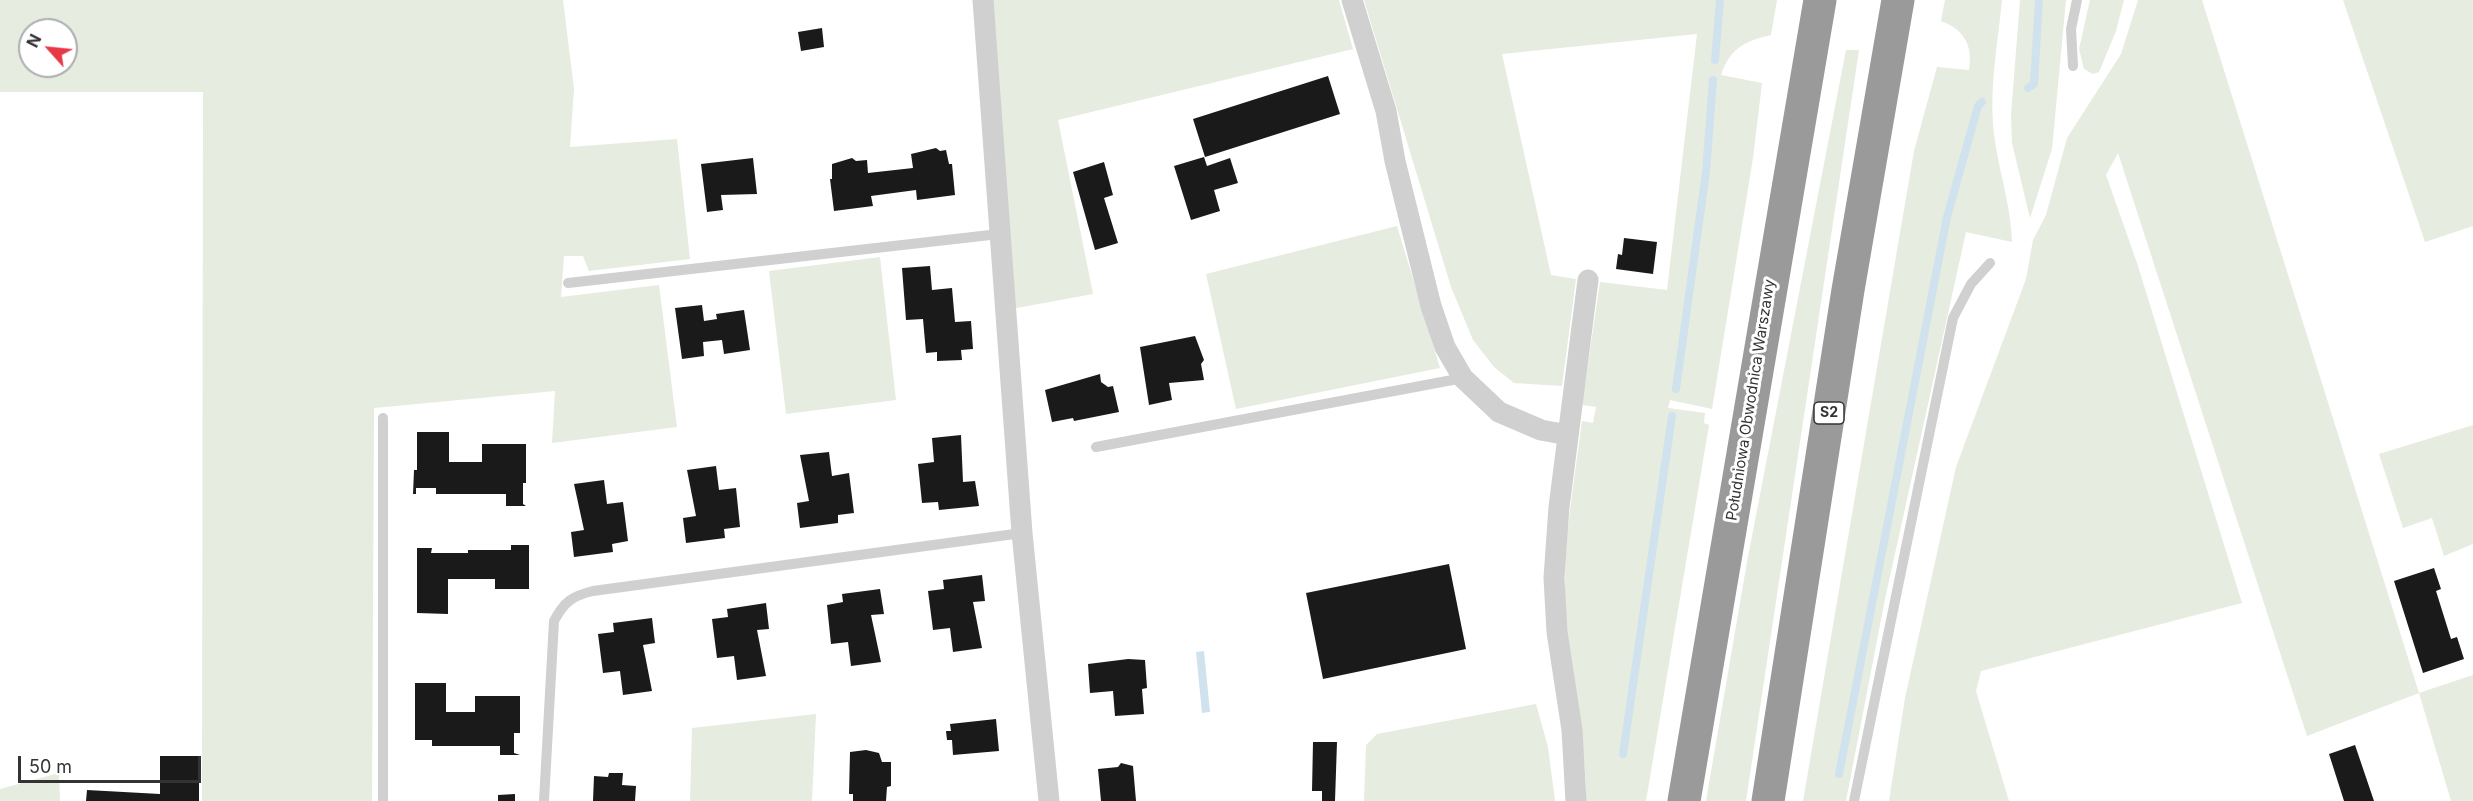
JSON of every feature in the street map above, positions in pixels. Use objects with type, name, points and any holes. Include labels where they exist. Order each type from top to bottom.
[{"type":"highway","name":"Południowa Obwodnica Warszawy","points":[[1684,801],[1820,0]]},
{"type":"highway","name":"S2","points":[[1768,801],[1848,290],[1895,13]]},
{"type":"street","points":[[982,0],[1022,533],[1049,801]]},
{"type":"street","points":[[1352,0],[1386,111],[1395,161],[1431,306],[1445,347],[1463,378],[1499,411],[1541,430],[1568,435]]},
{"type":"street","points":[[1576,801],[1572,730],[1557,632],[1554,578],[1559,507],[1588,280]]},
{"type":"lane","points":[[2073,66],[2071,29],[2077,0]]},
{"type":"lane","points":[[568,283],[999,234]]},
{"type":"lane","points":[[1854,801],[1953,318],[1971,284],[1990,263]]},
{"type":"lane","points":[[1096,447],[1463,378]]},
{"type":"lane","points":[[383,418],[383,801]]},
{"type":"lane","points":[[544,801],[554,621],[560,609],[574,596],[1022,533]]},
{"type":"shaded area","points":[[0,0],[563,0],[574,89],[570,147],[677,139],[690,259],[589,271],[583,256],[564,256],[561,297],[659,285],[677,427],[552,443],[555,391],[374,408],[372,801],[202,801],[203,92],[0,92]]},
{"type":"shaded area","points":[[990,0],[1339,0],[1353,49],[1058,120],[1093,294],[1011,309]]},
{"type":"shaded area","points":[[1364,0],[1777,0],[1771,35],[1753,40],[1740,47],[1729,58],[1721,75],[1762,83],[1753,158],[1712,409],[1670,400],[1668,408],[1705,413],[1704,423],[1709,425],[1646,801],[1586,801],[1583,749],[1568,645],[1565,593],[1566,550],[1582,421],[1593,423],[1596,407],[1582,405],[1600,282],[1667,290],[1697,34],[1502,54],[1551,275],[1576,279],[1562,386],[1514,383],[1494,367],[1473,340],[1451,287]]},
{"type":"shaded area","points":[[1945,0],[2002,0],[1993,78],[1992,109],[2012,242],[1966,232],[1885,599],[1846,801],[1803,801],[1914,151],[1937,67],[1969,70],[1970,53],[1966,40],[1956,29],[1941,21]]},
{"type":"shaded area","points":[[2020,0],[2066,0],[2052,149],[2030,218],[2012,143],[2011,115]]},
{"type":"shaded area","points":[[2090,0],[2124,0],[2116,31],[2099,72],[2093,74],[2084,69],[2079,49]]},
{"type":"shaded area","points":[[2138,0],[2202,0],[2419,693],[2307,736],[2118,153],[2106,175],[2137,263],[2242,603],[1981,671],[1976,691],[2009,801],[1889,801],[1905,698],[1956,467],[2026,279],[2033,240],[2046,215],[2067,138],[2121,54]]},
{"type":"shaded area","points":[[2343,0],[2473,0],[2473,226],[2425,242]]},
{"type":"shaded area","points":[[1846,50],[1859,50],[1746,801],[1706,801],[1747,562]]},
{"type":"shaded area","points":[[1397,226],[1440,368],[1236,409],[1206,274]]},
{"type":"shaded area","points":[[880,257],[896,400],[786,414],[769,271]]},
{"type":"shaded area","points":[[2473,425],[2473,544],[2444,556],[2432,518],[2403,528],[2379,454]]},
{"type":"shaded area","points":[[2473,675],[2473,801],[2451,801],[2419,693]]},
{"type":"shaded area","points":[[1536,704],[1548,747],[1555,801],[1364,801],[1366,745],[1377,734]]},
{"type":"shaded area","points":[[816,714],[812,801],[690,801],[692,728]]},
{"type":"shaded area","points":[[59,773],[60,801],[0,801],[0,789]]},
{"type":"water","points":[[1204,651],[1210,712],[1202,713],[1196,652]]},
{"type":"building","points":[[822,28],[824,47],[801,51],[798,32]]},
{"type":"building","points":[[1328,76],[1340,114],[1205,157],[1193,119]]},
{"type":"building","points":[[936,148],[940,151],[946,150],[949,164],[952,164],[955,195],[917,200],[916,190],[871,196],[873,206],[834,211],[830,179],[832,179],[832,164],[852,158],[856,161],[867,160],[868,173],[913,168],[911,154]]},
{"type":"building","points":[[1204,157],[1207,166],[1230,158],[1238,183],[1214,190],[1220,211],[1191,220],[1174,166]]},
{"type":"building","points":[[753,158],[757,194],[721,195],[723,210],[707,212],[701,164]]},
{"type":"building","points":[[1104,162],[1113,195],[1104,198],[1118,243],[1095,250],[1073,172]]},
{"type":"building","points":[[1624,238],[1657,242],[1653,274],[1616,269],[1618,254],[1622,255]]},
{"type":"building","points":[[930,266],[932,290],[952,288],[955,322],[971,321],[973,349],[961,350],[962,360],[937,361],[937,352],[926,353],[923,319],[906,320],[902,268]]},
{"type":"building","points":[[702,305],[704,321],[717,319],[716,314],[744,310],[750,350],[724,354],[722,340],[703,342],[704,356],[682,359],[675,308]]},
{"type":"building","points":[[1195,336],[1204,360],[1201,364],[1204,380],[1169,383],[1172,400],[1149,405],[1140,347]]},
{"type":"building","points":[[1100,374],[1101,382],[1108,387],[1113,386],[1119,412],[1074,421],[1073,418],[1052,422],[1045,390]]},
{"type":"building","points":[[417,432],[449,432],[449,462],[482,462],[482,444],[526,444],[526,483],[523,483],[523,504],[526,506],[506,506],[506,494],[436,494],[436,488],[416,488],[416,494],[413,494],[414,470],[417,470]]},
{"type":"building","points":[[961,435],[963,482],[975,481],[979,506],[939,510],[938,502],[922,503],[918,464],[934,462],[932,438]]},
{"type":"building","points":[[829,452],[832,476],[849,473],[854,513],[838,515],[838,523],[800,528],[797,503],[809,501],[800,455]]},
{"type":"building","points":[[716,466],[719,490],[736,488],[740,527],[724,529],[725,538],[686,543],[683,518],[696,516],[687,470]]},
{"type":"building","points":[[604,480],[607,504],[623,502],[628,541],[612,544],[613,552],[574,557],[571,532],[584,530],[574,484]]},
{"type":"building","points":[[511,545],[529,545],[529,589],[495,589],[495,579],[448,579],[448,614],[417,613],[417,548],[432,548],[431,553],[468,553],[468,550],[511,550]]},
{"type":"building","points":[[1449,564],[1466,649],[1323,679],[1306,593]]},
{"type":"building","points":[[2434,568],[2441,589],[2436,591],[2451,639],[2457,637],[2464,659],[2423,673],[2394,581]]},
{"type":"building","points":[[982,575],[985,601],[973,602],[982,648],[953,652],[950,628],[933,630],[928,591],[944,589],[943,580]]},
{"type":"building","points":[[880,589],[884,614],[871,615],[881,662],[851,666],[848,642],[831,644],[827,605],[843,602],[842,594]]},
{"type":"building","points":[[766,603],[769,629],[757,630],[766,676],[737,680],[734,656],[717,658],[712,619],[728,617],[727,609]]},
{"type":"building","points":[[652,618],[655,643],[643,645],[652,691],[623,695],[620,671],[603,673],[598,634],[614,632],[613,623]]},
{"type":"building","points":[[1128,659],[1145,660],[1147,688],[1142,689],[1144,714],[1115,716],[1113,691],[1090,693],[1088,664]]},
{"type":"building","points":[[415,683],[446,683],[446,712],[475,712],[475,696],[520,696],[520,733],[514,733],[514,753],[520,755],[500,755],[500,746],[432,746],[432,740],[415,740]]},
{"type":"building","points":[[996,719],[999,751],[953,755],[952,740],[947,740],[946,731],[951,731],[950,724]]},
{"type":"building","points":[[1313,742],[1337,742],[1335,801],[1322,801],[1322,791],[1312,791]]},
{"type":"building","points":[[2355,745],[2374,801],[2344,801],[2329,754]]},
{"type":"building","points":[[866,750],[879,753],[882,762],[891,762],[891,786],[887,787],[886,801],[853,801],[853,794],[849,794],[850,752]]},
{"type":"building","points":[[160,756],[199,756],[199,801],[86,801],[87,790],[160,794]]},
{"type":"building","points":[[1121,763],[1133,766],[1136,801],[1101,801],[1098,769],[1118,767]]},
{"type":"building","points":[[609,773],[623,773],[622,785],[636,786],[635,801],[593,801],[594,776],[608,777]]},
{"type":"building","points":[[515,794],[515,801],[498,801],[498,795]]},
{"type":"waterway","points":[[1715,60],[1720,0]]},
{"type":"waterway","points":[[2028,88],[2034,84],[2039,0]]},
{"type":"waterway","points":[[1676,389],[1706,172],[1713,80]]},
{"type":"waterway","points":[[1839,774],[1947,217],[1978,106],[1982,102]]},
{"type":"waterway","points":[[1623,754],[1672,416]]}]
